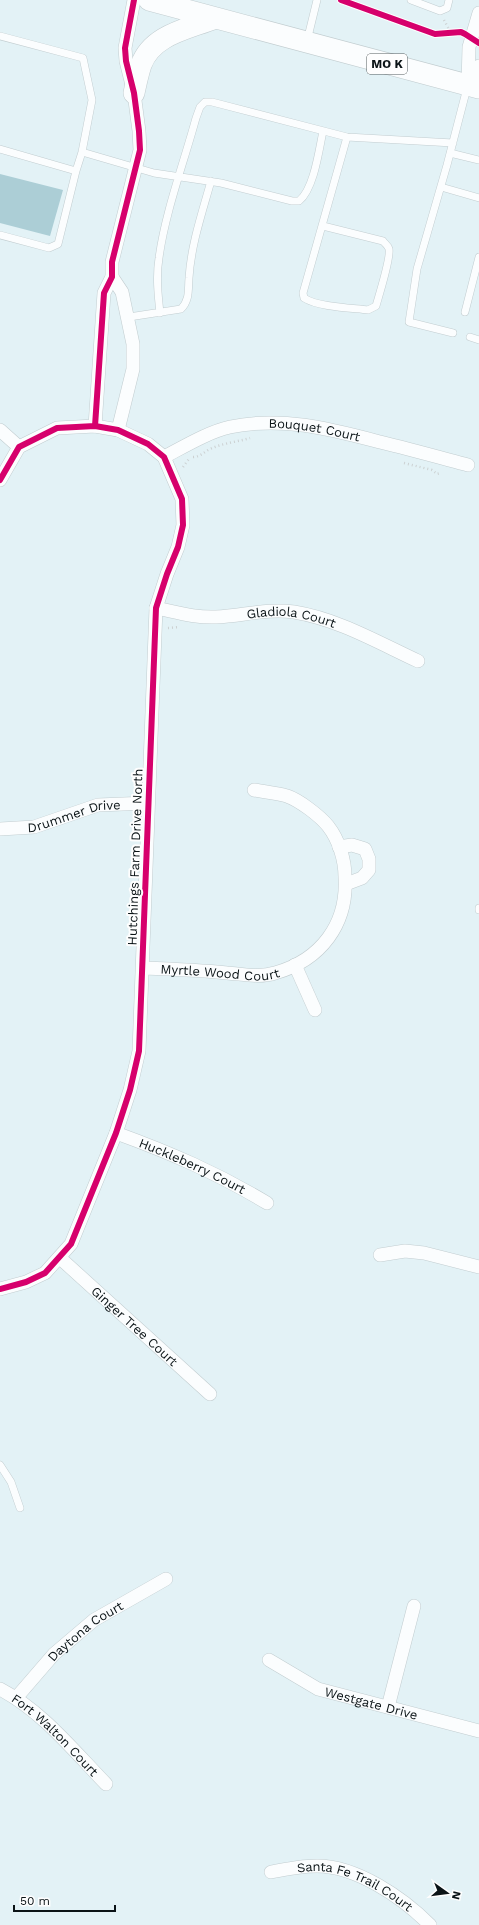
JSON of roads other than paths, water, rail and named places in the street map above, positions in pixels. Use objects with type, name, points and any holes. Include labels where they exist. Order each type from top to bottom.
[{"type":"main road","name":"MO K","points":[[148,0],[473,87]]},
{"type":"main road","points":[[134,93],[142,64],[158,42],[176,32],[215,18]]},
{"type":"street","points":[[95,426],[104,293],[112,277],[112,262],[137,167],[140,150],[134,93],[126,61],[125,48],[134,0]]},
{"type":"street","points":[[473,87],[469,47],[479,13]]},
{"type":"street","points":[[473,87],[479,66]]},
{"type":"street","points":[[112,277],[122,292],[129,317],[133,344],[133,369],[118,430]]},
{"type":"street","name":"Bouquet Court","points":[[164,457],[197,440],[229,427],[258,423],[282,423],[323,427],[468,465]]},
{"type":"street","name":"Hutchings Farm Drive North","points":[[0,1288],[26,1282],[45,1273],[72,1244],[116,1133],[130,1090],[140,1051],[156,608],[178,547],[182,525],[182,499],[164,457],[148,444],[118,430],[95,426],[57,428],[20,447]]},
{"type":"street","points":[[0,430],[20,447],[0,480]]},
{"type":"street","name":"Gladiola Court","points":[[156,608],[198,617],[217,617],[260,612],[294,612],[330,621],[418,661]]},
{"type":"street","name":"Myrtle Wood Court","points":[[143,968],[254,975],[274,974],[313,956],[335,930],[342,912],[346,884],[345,865],[339,847],[328,826],[312,811],[288,797],[254,790]]},
{"type":"street","name":"Drummer Drive","points":[[0,829],[34,827],[98,805],[148,803]]},
{"type":"street","points":[[339,847],[352,845],[365,849],[369,859],[369,870],[362,878],[346,884]]},
{"type":"street","name":"Myrtle Wood Court","points":[[295,965],[315,1010]]},
{"type":"street","name":"Huckleberry Court","points":[[116,1133],[177,1156],[226,1179],[267,1203]]},
{"type":"street","points":[[380,1255],[405,1251],[424,1252],[479,1267]]},
{"type":"street","name":"Ginger Tree Court","points":[[60,1258],[210,1394]]},
{"type":"street","name":"Daytona Court","points":[[16,1698],[54,1654],[94,1620],[166,1579]]},
{"type":"street","points":[[388,1707],[414,1606]]},
{"type":"street","name":"Westgate Drive","points":[[269,1660],[318,1689],[479,1731]]},
{"type":"street","name":"Fort Walton Court","points":[[0,1689],[16,1698],[41,1717],[106,1784]]},
{"type":"street","name":"Santa Fe Trail Court","points":[[271,1872],[318,1866],[343,1870],[375,1884],[400,1898],[430,1925]]},
{"type":"lane","points":[[306,43],[317,0]]},
{"type":"lane","points":[[411,0],[440,11],[447,8],[449,0]]},
{"type":"lane","points":[[0,36],[83,58],[92,100],[82,152],[58,244],[48,248],[0,235]]},
{"type":"lane","points":[[453,333],[409,322],[417,269],[453,143],[473,87]]},
{"type":"lane","points":[[160,313],[158,291],[159,259],[196,118],[200,107],[205,102],[212,102],[347,137],[453,143]]},
{"type":"lane","points":[[82,152],[154,173],[211,181],[292,201],[299,201],[305,196],[310,184],[324,131]]},
{"type":"lane","points":[[322,226],[383,242],[387,245],[390,250],[389,258],[376,306],[373,309],[368,310],[318,303],[304,298],[303,293],[347,137]]},
{"type":"lane","points":[[0,150],[76,171]]},
{"type":"lane","points":[[450,153],[479,160]]},
{"type":"lane","points":[[129,317],[181,309],[185,305],[189,294],[192,252],[211,181]]},
{"type":"lane","points":[[441,187],[479,198]]},
{"type":"lane","points":[[465,312],[479,258]]},
{"type":"lane","points":[[470,337],[479,340]]},
{"type":"lane","points":[[0,1465],[11,1482],[20,1508]]}]
